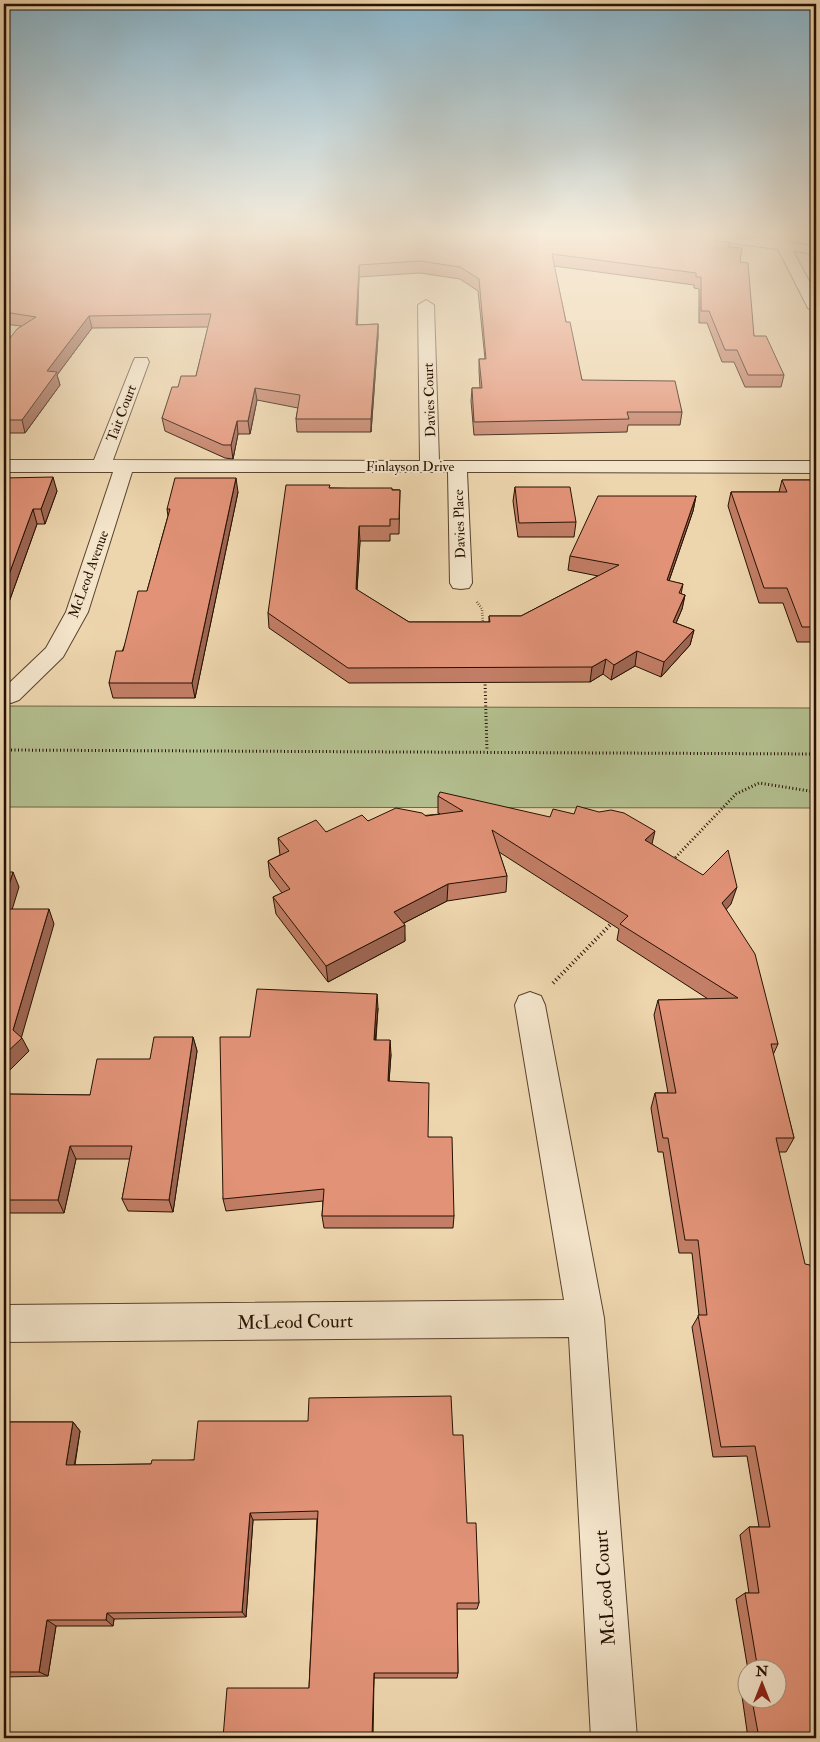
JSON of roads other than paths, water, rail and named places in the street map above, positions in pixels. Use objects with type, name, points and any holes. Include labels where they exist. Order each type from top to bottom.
[{"type":"street","name":"Davies Court","points":[[426,314],[430,466]]},
{"type":"street","name":"Tait Court","points":[[102,464],[141,362]]},
{"type":"street","name":"Finlayson Drive","points":[[4,466],[102,464],[816,467]]},
{"type":"street","name":"McLeod Avenue","points":[[11,695],[54,652],[77,612],[125,465]]},
{"type":"street","name":"Davies Place","points":[[457,466],[461,583]]},
{"type":"street","name":"McLeod Court","points":[[530,1005],[586,1318],[614,1738]]},
{"type":"street","name":"McLeod Court","points":[[4,1324],[586,1318]]}]
